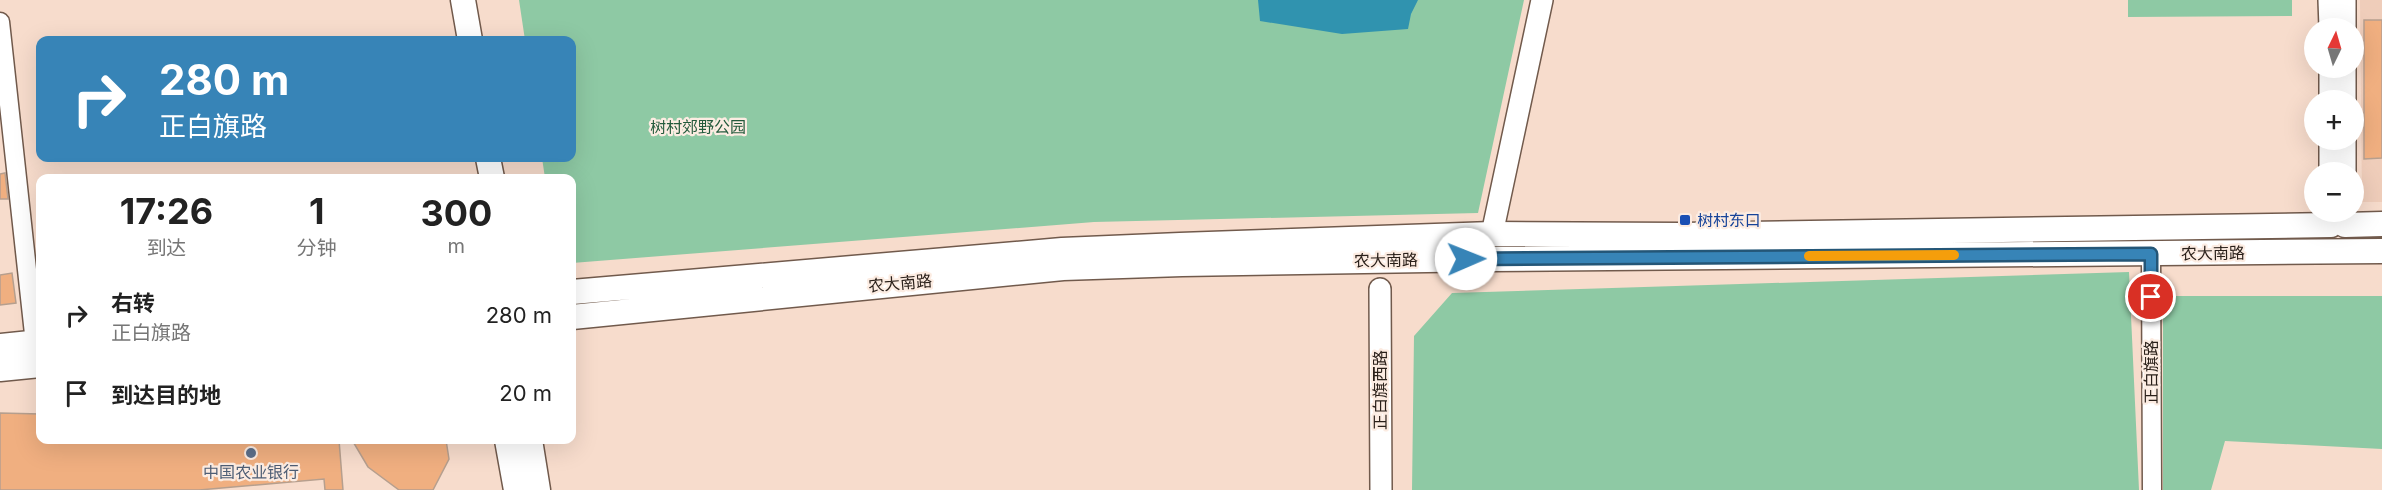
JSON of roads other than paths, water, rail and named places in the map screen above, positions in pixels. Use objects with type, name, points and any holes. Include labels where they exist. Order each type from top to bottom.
[{"type":"main road","points":[[463,0],[469,36]]},
{"type":"main road","name":"农大南路","points":[[576,292],[1062,250],[1492,234],[1682,235],[2304,219]]},
{"type":"main road","name":"农大南路","points":[[2364,222],[2382,224]]},
{"type":"main road","name":"农大南路","points":[[576,317],[1063,268],[1490,259],[2382,251]]},
{"type":"main road","points":[[0,346],[36,350]]},
{"type":"main road","points":[[0,369],[36,351]]},
{"type":"main road","points":[[508,444],[516,490]]},
{"type":"main road","points":[[531,444],[538,490]]},
{"type":"street","points":[[1492,234],[1542,0]]},
{"type":"street","points":[[2329,0],[2330,18]]},
{"type":"street","points":[[2345,0],[2345,18]]},
{"type":"street","points":[[0,22],[36,325]]},
{"type":"street","name":"正白旗路","points":[[2151,254],[2152,490]]},
{"type":"street","name":"正白旗西路","points":[[1380,290],[1381,490]]},
{"type":"water","points":[[1258,0],[1418,0],[1411,14],[1408,29],[1342,34],[1260,21]]},
{"type":"place","name":"树村东口","points":[[1685,220]]},
{"type":"place","name":"中国农业银行","points":[[251,453]]},
{"type":"park label","name":"树村郊野公园","points":[[698,127]]}]
